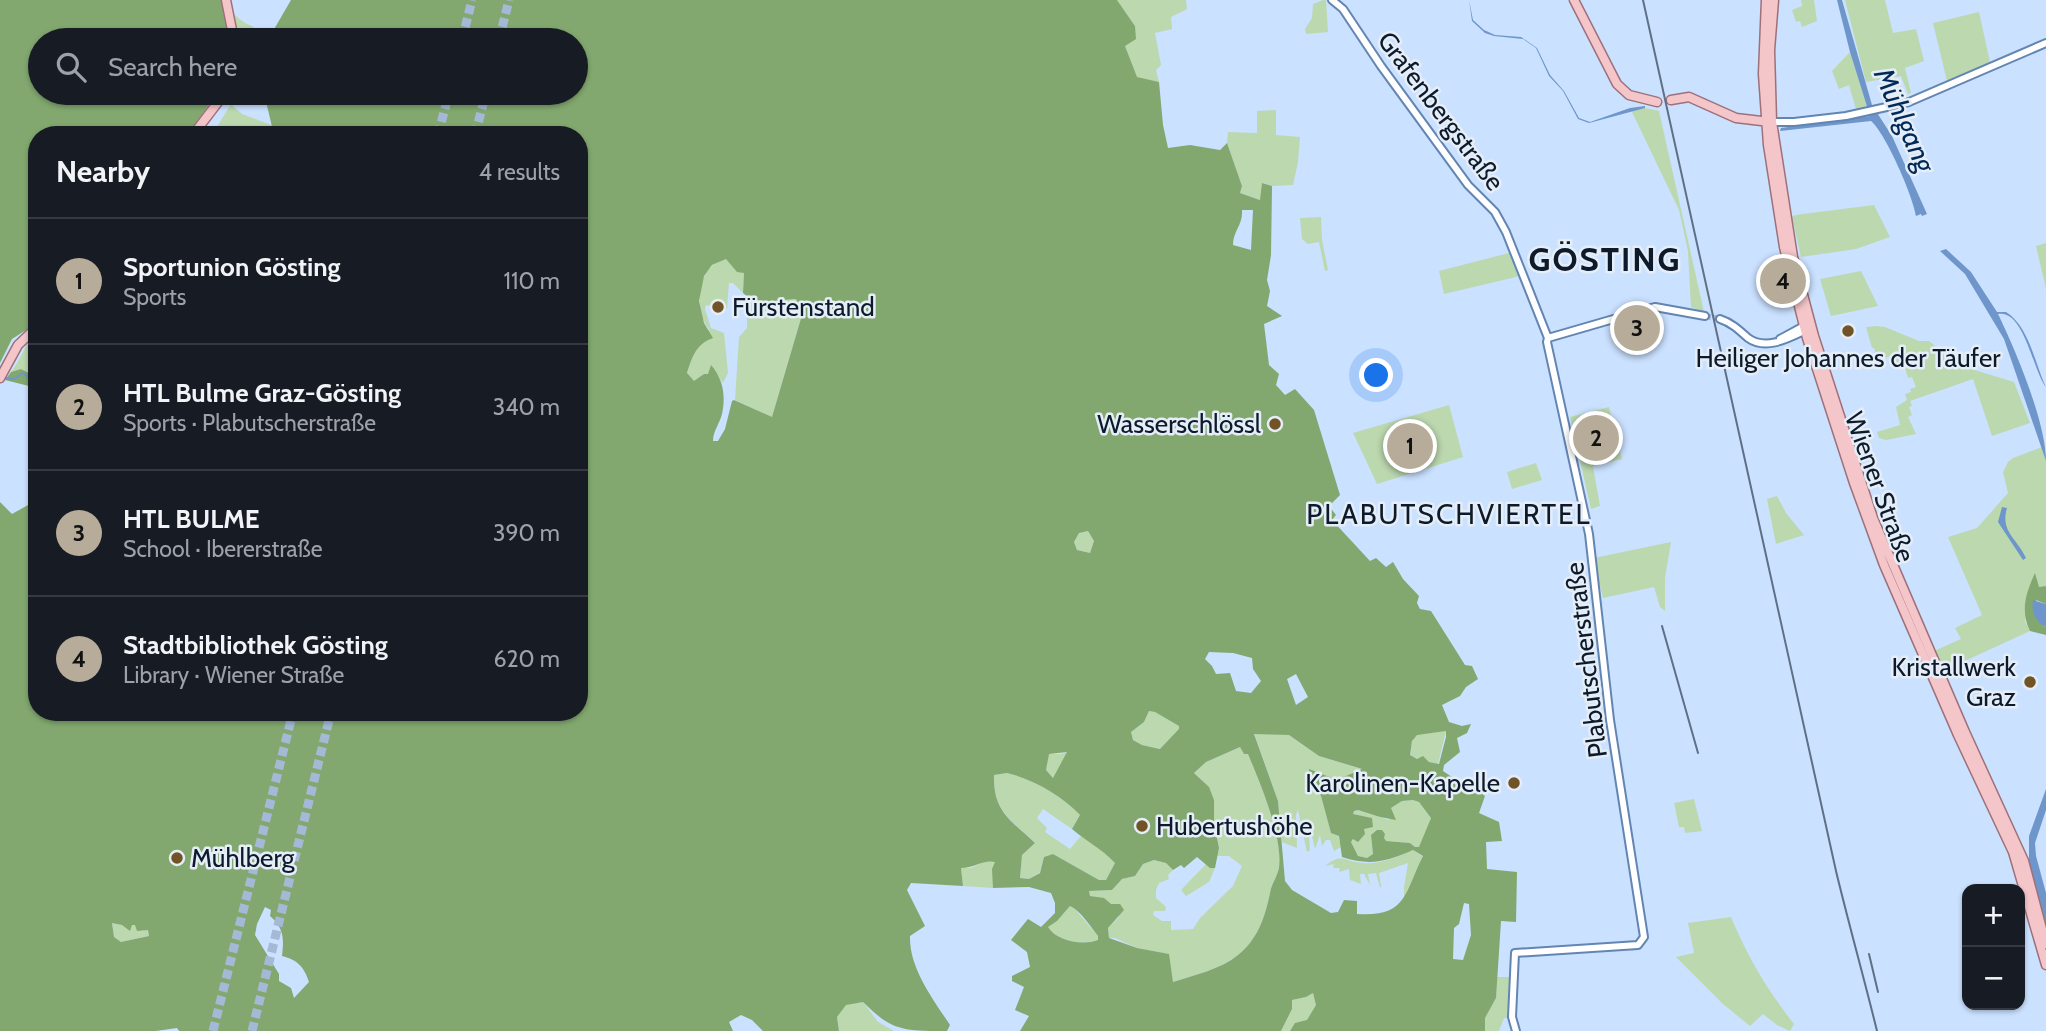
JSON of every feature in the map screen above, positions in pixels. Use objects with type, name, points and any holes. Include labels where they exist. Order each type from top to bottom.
[{"type":"main road","points":[[226,0],[232,28]]},
{"type":"main road","points":[[1574,0],[1617,84],[1634,97],[1657,102]]},
{"type":"main road","name":"Wiener Straße","points":[[1766,0],[1763,74],[1780,224],[1792,283],[1873,517],[1965,732],[2024,861],[2046,944]]},
{"type":"main road","name":"Wiener Straße","points":[[1769,122],[1774,0]]},
{"type":"main road","points":[[1671,100],[1689,97],[1736,118],[1769,122]]},
{"type":"main road","points":[[200,126],[216,105]]},
{"type":"main road","name":"Wiener Straße","points":[[1807,327],[1866,519],[1950,717],[2012,848],[2046,965]]},
{"type":"main road","points":[[2,371],[18,345],[28,336]]},
{"type":"street","name":"Grafenbergstraße","points":[[1332,0],[1343,9],[1468,185],[1495,212]]},
{"type":"street","points":[[1769,122],[1794,122],[1872,111],[1917,99],[2046,43]]},
{"type":"street","name":"Plabutscherstraße","points":[[1495,212],[1535,310],[1542,337],[1547,339],[1590,534],[1609,710],[1644,936],[1638,945],[1515,953],[1512,1017],[1516,1031]]},
{"type":"street","points":[[1547,339],[1655,307],[1705,316]]},
{"type":"street","points":[[1720,319],[1734,325],[1756,342],[1764,344],[1778,341],[1807,327]]},
{"type":"green space","points":[[0,0],[223,0],[227,28],[28,28],[28,105],[209,105],[194,126],[28,126],[28,329],[12,339],[0,363]]},
{"type":"green space","points":[[291,0],[1117,0],[1135,26],[1136,39],[1125,46],[1137,77],[1159,82],[1168,148],[1190,145],[1220,150],[1227,143],[1242,186],[1240,193],[1260,200],[1262,183],[1272,186],[1271,255],[1267,280],[1270,291],[1267,306],[1282,316],[1264,324],[1269,365],[1279,374],[1276,385],[1285,395],[1295,389],[1314,410],[1340,495],[1329,506],[1336,515],[1332,520],[1370,561],[1376,558],[1386,567],[1393,562],[1403,579],[1419,596],[1417,603],[1420,609],[1431,611],[1465,665],[1472,666],[1478,679],[1466,687],[1460,696],[1442,705],[1449,722],[1462,726],[1471,724],[1467,733],[1457,738],[1460,752],[1444,765],[1443,771],[1485,796],[1479,813],[1499,822],[1502,841],[1486,842],[1487,869],[1517,872],[1516,922],[1501,921],[1496,998],[1485,1018],[1485,1031],[1290,1031],[1295,1023],[1307,1020],[1316,1005],[1313,993],[1292,1000],[1292,1009],[1281,1031],[1020,1031],[1029,1016],[1015,1010],[1024,987],[1012,981],[1012,976],[1030,967],[1027,952],[1011,940],[1028,919],[1041,927],[1055,913],[1055,903],[1051,893],[1029,887],[993,888],[992,869],[995,862],[991,861],[961,868],[963,886],[911,883],[907,890],[925,926],[910,936],[913,960],[923,983],[950,1025],[947,1031],[919,1031],[899,1027],[882,1019],[863,1002],[846,1005],[837,1017],[839,1031],[763,1031],[752,1020],[741,1015],[729,1022],[733,1031],[179,1031],[177,1028],[156,1031],[0,1031],[0,502],[12,514],[28,505],[28,721],[588,721],[588,126],[272,126],[267,105],[588,105],[588,28],[275,28]],"holes":[[[1242,210],[1253,210],[1251,250],[1233,245]],[[726,259],[737,272],[744,273],[743,293],[748,297],[775,301],[796,299],[802,315],[772,417],[734,400],[725,429],[718,441],[713,441],[713,437],[724,400],[718,376],[711,365],[708,374],[694,381],[687,373],[699,347],[713,338],[704,323],[699,301],[704,276],[712,265]],[[1088,531],[1094,541],[1090,553],[1077,550],[1074,542],[1079,533]],[[1209,652],[1233,653],[1252,658],[1253,669],[1261,681],[1251,693],[1236,691],[1230,673],[1216,674],[1205,659]],[[1296,674],[1308,697],[1296,705],[1287,679]],[[1149,711],[1179,726],[1160,749],[1133,740],[1131,732],[1144,722]],[[1446,731],[1439,764],[1429,762],[1423,756],[1417,759],[1410,755],[1412,741],[1417,735]],[[1254,734],[1289,735],[1319,756],[1362,769],[1337,780],[1309,769],[1310,782],[1321,796],[1331,833],[1339,836],[1342,857],[1378,861],[1413,850],[1423,856],[1402,900],[1386,912],[1357,914],[1357,901],[1344,900],[1338,912],[1331,913],[1292,890],[1285,881],[1278,801]],[[1240,747],[1244,754],[1248,754],[1274,826],[1278,841],[1279,868],[1260,927],[1245,949],[1216,968],[1173,982],[1169,954],[1137,948],[1109,938],[1108,928],[1124,910],[1120,904],[1111,904],[1104,898],[1090,896],[1089,891],[1112,890],[1122,879],[1135,876],[1143,864],[1154,860],[1166,863],[1173,870],[1181,865],[1184,868],[1197,857],[1210,868],[1215,868],[1219,848],[1214,823],[1214,800],[1209,787],[1194,773],[1206,762]],[[1067,752],[1053,778],[1046,770],[1049,754]],[[1007,773],[1037,784],[1065,801],[1080,815],[1072,829],[1115,863],[1106,880],[1099,880],[1053,854],[1044,857],[1040,873],[1029,879],[1020,878],[1022,855],[1035,843],[1005,814],[994,788],[994,775]],[[1413,800],[1419,802],[1431,818],[1419,847],[1410,843],[1386,841],[1382,830],[1377,830],[1371,835],[1373,854],[1367,858],[1358,856],[1351,842],[1353,839],[1358,842],[1365,834],[1364,829],[1373,827],[1372,818],[1353,814],[1354,811],[1396,820],[1391,808],[1402,801]],[[1464,903],[1469,904],[1471,935],[1463,960],[1453,959],[1454,928],[1459,924]],[[1070,906],[1085,919],[1098,936],[1098,940],[1070,941],[1057,936],[1048,927]],[[265,907],[271,910],[270,916],[280,929],[283,939],[282,956],[300,965],[309,982],[294,998],[291,988],[279,981],[279,974],[255,935]],[[112,923],[122,925],[130,931],[132,925],[135,925],[137,931],[148,930],[149,936],[121,942],[114,937]]]},
{"type":"green space","points":[[1117,0],[1186,0],[1187,9],[1171,17],[1172,29],[1155,33],[1161,65],[1156,70],[1159,82],[1137,78],[1125,46],[1135,26]]},
{"type":"green space","points":[[1326,0],[1328,32],[1306,34],[1305,29],[1312,18],[1313,4]]},
{"type":"green space","points":[[1801,0],[1814,0],[1817,21],[1802,27],[1800,21],[1796,22],[1792,10],[1802,6]]},
{"type":"green space","points":[[1845,0],[1885,0],[1893,33],[1916,29],[1924,61],[1905,68],[1911,93],[1908,94],[1901,76],[1866,82]]},
{"type":"green space","points":[[1979,12],[1990,62],[1947,81],[1933,23]]},
{"type":"green space","points":[[235,15],[254,28],[236,28]]},
{"type":"green space","points":[[1850,52],[1867,106],[1856,109],[1849,85],[1839,89],[1832,71]]},
{"type":"green space","points":[[232,105],[242,114],[272,126],[218,126]]},
{"type":"green space","points":[[1645,108],[1659,111],[1704,312],[1691,307],[1688,251],[1679,210],[1631,110]]},
{"type":"green space","points":[[1276,110],[1276,135],[1300,137],[1298,162],[1293,185],[1272,186],[1263,183],[1261,200],[1240,193],[1242,186],[1227,143],[1228,132],[1257,133],[1257,111]]},
{"type":"green space","points":[[1874,205],[1890,237],[1856,249],[1801,257],[1792,217]]},
{"type":"green space","points":[[1321,217],[1328,270],[1325,271],[1319,242],[1308,244],[1302,239],[1300,218]]},
{"type":"green space","points":[[2046,243],[2046,289],[2036,246]]},
{"type":"green space","points":[[1509,253],[1520,276],[1444,294],[1439,271]]},
{"type":"green space","points":[[726,259],[744,273],[743,293],[733,283],[729,283],[727,309],[717,301],[712,306],[706,305],[705,309],[711,328],[724,333],[728,373],[723,383],[711,366],[708,375],[704,374],[694,382],[687,373],[693,352],[705,341],[709,329],[700,307],[700,289],[711,267]]},
{"type":"green space","points":[[1861,271],[1878,306],[1831,316],[1820,279]]},
{"type":"green space","points":[[747,297],[771,301],[796,299],[802,315],[772,418],[735,400],[739,337],[747,328]]},
{"type":"green space","points":[[1877,326],[1919,341],[1929,341],[1958,365],[2014,382],[2030,423],[1992,436],[1973,379],[1910,401],[1912,415],[1908,417],[1916,434],[1886,440],[1879,438],[1877,432],[1900,425],[1896,407],[1907,400],[1905,394],[1911,392],[1910,389],[1916,387],[1912,377],[1908,378],[1904,364],[1897,366],[1894,355],[1878,360],[1866,327]]},
{"type":"green space","points":[[28,344],[28,372],[21,369],[11,372]]},
{"type":"green space","points":[[21,369],[28,372],[28,386],[5,380],[11,372]]},
{"type":"green space","points":[[1449,405],[1463,457],[1377,484],[1353,433]]},
{"type":"green space","points":[[1609,407],[1622,459],[1593,466],[1600,506],[1591,509],[1570,417]]},
{"type":"green space","points":[[2042,447],[2046,461],[2046,586],[2039,588],[2035,574],[2025,621],[2030,631],[1943,671],[1934,651],[1961,639],[1955,628],[1982,615],[1948,537],[1977,528],[2008,493],[2003,472],[2008,462]]},
{"type":"green space","points":[[1536,463],[1542,480],[1512,489],[1507,472]]},
{"type":"green space","points":[[1777,496],[1786,513],[1804,535],[1776,544],[1767,499]]},
{"type":"green space","points":[[1088,531],[1094,541],[1090,553],[1077,550],[1074,542],[1079,533]]},
{"type":"green space","points":[[1671,542],[1665,578],[1665,611],[1660,607],[1654,587],[1603,598],[1599,582],[1596,581],[1594,558]]},
{"type":"green space","points":[[2035,573],[2039,587],[2046,586],[2046,604],[2036,600],[2046,627],[2046,635],[2030,631],[2025,616],[2027,595]]},
{"type":"green space","points":[[1149,711],[1179,726],[1179,730],[1161,749],[1133,740],[1131,732],[1144,722]]},
{"type":"green space","points":[[1446,731],[1438,764],[1410,755],[1412,741],[1417,734]]},
{"type":"green space","points":[[1254,733],[1289,735],[1319,756],[1364,770],[1337,780],[1309,770],[1310,782],[1321,796],[1331,833],[1338,835],[1341,847],[1334,851],[1330,840],[1326,840],[1322,846],[1320,835],[1315,849],[1308,818],[1310,850],[1307,852],[1298,810],[1297,848],[1282,842],[1278,801]]},
{"type":"green space","points":[[1240,747],[1244,754],[1248,753],[1270,809],[1278,840],[1279,868],[1260,927],[1245,949],[1223,964],[1173,982],[1168,954],[1137,948],[1109,938],[1108,928],[1119,917],[1110,904],[1090,896],[1089,891],[1112,890],[1122,879],[1135,876],[1143,864],[1154,860],[1166,863],[1173,870],[1168,875],[1169,879],[1159,883],[1156,890],[1156,898],[1166,907],[1165,911],[1154,911],[1153,915],[1162,921],[1171,921],[1171,930],[1193,929],[1200,918],[1233,886],[1242,866],[1229,856],[1217,856],[1219,848],[1214,823],[1214,800],[1194,773],[1206,762]]},
{"type":"green space","points":[[1068,752],[1053,778],[1046,770],[1048,754]]},
{"type":"green space","points":[[1007,773],[1046,789],[1080,815],[1072,829],[1043,809],[1037,818],[1047,828],[1045,832],[1070,849],[1081,836],[1101,847],[1115,863],[1106,880],[1099,880],[1053,854],[1044,857],[1040,872],[1029,879],[1020,878],[1022,855],[1035,843],[1011,821],[1000,806],[994,788],[994,775]]},
{"type":"green space","points":[[1694,799],[1702,831],[1685,833],[1684,827],[1679,827],[1674,803]]},
{"type":"green space","points":[[1402,801],[1419,802],[1431,818],[1420,847],[1410,843],[1386,841],[1371,835],[1373,854],[1367,858],[1358,856],[1351,842],[1372,818],[1353,814],[1353,811],[1358,810],[1389,820],[1391,808]]},
{"type":"green space","points":[[1413,850],[1423,857],[1404,900],[1408,863],[1379,873],[1380,888],[1376,873],[1368,874],[1370,885],[1364,874],[1360,874],[1361,884],[1350,880],[1349,869],[1339,872],[1340,868],[1333,868],[1334,864],[1325,866],[1336,859],[1375,863]]},
{"type":"green space","points":[[985,861],[995,862],[993,888],[963,886],[961,868],[971,868]]},
{"type":"green space","points":[[1206,864],[1215,868],[1209,882],[1186,896],[1181,890]]},
{"type":"green space","points":[[1070,906],[1098,936],[1098,940],[1070,941],[1051,932],[1047,927],[1057,921]]},
{"type":"green space","points":[[1731,917],[1759,973],[1794,1024],[1790,1031],[1763,1014],[1750,1026],[1723,1004],[1676,957],[1694,953],[1688,923]]},
{"type":"green space","points":[[112,923],[130,930],[131,925],[142,931],[148,929],[149,936],[121,942],[114,937]]},
{"type":"green space","points":[[1497,977],[1511,977],[1507,1018],[1504,1018],[1499,1031],[1485,1031],[1485,1018],[1496,998]]},
{"type":"green space","points":[[1313,993],[1316,1005],[1307,1021],[1296,1023],[1290,1031],[1281,1031],[1292,1009],[1292,1000]]},
{"type":"green space","points":[[863,1002],[878,1022],[894,1031],[839,1031],[837,1017],[846,1004]]},
{"type":"water","points":[[1469,0],[1473,20],[1484,30],[1495,35],[1521,37],[1537,48],[1550,75],[1564,91],[1579,118],[1590,122],[1630,108],[1645,108],[1589,123],[1578,119],[1563,91],[1549,76],[1536,48],[1523,39],[1494,36],[1485,33],[1472,21]]},
{"type":"water","points":[[1837,0],[1842,0],[1872,105],[1892,136],[1927,214],[1916,216],[1898,166],[1871,121],[1780,131],[1781,128],[1870,116]]},
{"type":"water","points":[[1946,249],[1971,272],[1997,312],[2006,312],[2014,318],[2026,336],[2046,387],[2015,321],[2007,315],[1998,314],[2021,366],[2035,407],[2045,445],[2046,461],[2004,339],[1965,274],[1940,251]]},
{"type":"water","points":[[2002,507],[2007,508],[2006,523],[2026,558],[2023,560],[1998,522]]},
{"type":"water","points":[[2033,600],[2046,604],[2046,627],[2035,616]]},
{"type":"water","points":[[2046,789],[2046,810],[2035,843],[2046,893],[2046,930],[2029,862],[2029,836]]},
{"type":"waterway","points":[[4,378],[14,379],[23,373],[28,377]]},
{"type":"tunnel","points":[[465,28],[472,0]]},
{"type":"tunnel","points":[[502,28],[509,0]]},
{"type":"tunnel","points":[[440,126],[446,105]]},
{"type":"tunnel","points":[[477,126],[483,105]]},
{"type":"tunnel","points":[[1705,316],[1720,319]]},
{"type":"tunnel","points":[[213,1031],[291,721]]},
{"type":"tunnel","points":[[252,1031],[329,721]]},
{"type":"railway","points":[[1643,0],[1836,871],[1877,1031]]},
{"type":"railway","points":[[1662,626],[1698,753]]},
{"type":"railway","points":[[1869,954],[1878,992]]},
{"type":"place","name":"Stadtbibliothek Gösting","points":[[1783,281]]},
{"type":"place","name":"Fürstenstand","points":[[718,307]]},
{"type":"place","name":"HTL BULME","points":[[1637,328]]},
{"type":"place","name":"Heiliger Johannes der Täufer","points":[[1848,331]]},
{"type":"place","name":"Wasserschlössl","points":[[1275,424]]},
{"type":"place","name":"HTL Bulme Graz-Gösting","points":[[1596,438]]},
{"type":"place","name":"Sportunion Gösting","points":[[1410,446]]},
{"type":"place","name":"Kristallwerk Graz","points":[[2030,682]]},
{"type":"place","name":"Karolinen-Kapelle","points":[[1514,783]]},
{"type":"place","name":"Hubertushöhe","points":[[1142,826]]},
{"type":"place","name":"Mühlberg","points":[[177,858]]},
{"type":"district","name":"GÖSTING","points":[[1605,259]]},
{"type":"district","name":"PLABUTSCHVIERTEL","points":[[1449,514]]},
{"type":"water label","name":"Mühlgang","points":[[1905,120]]}]
